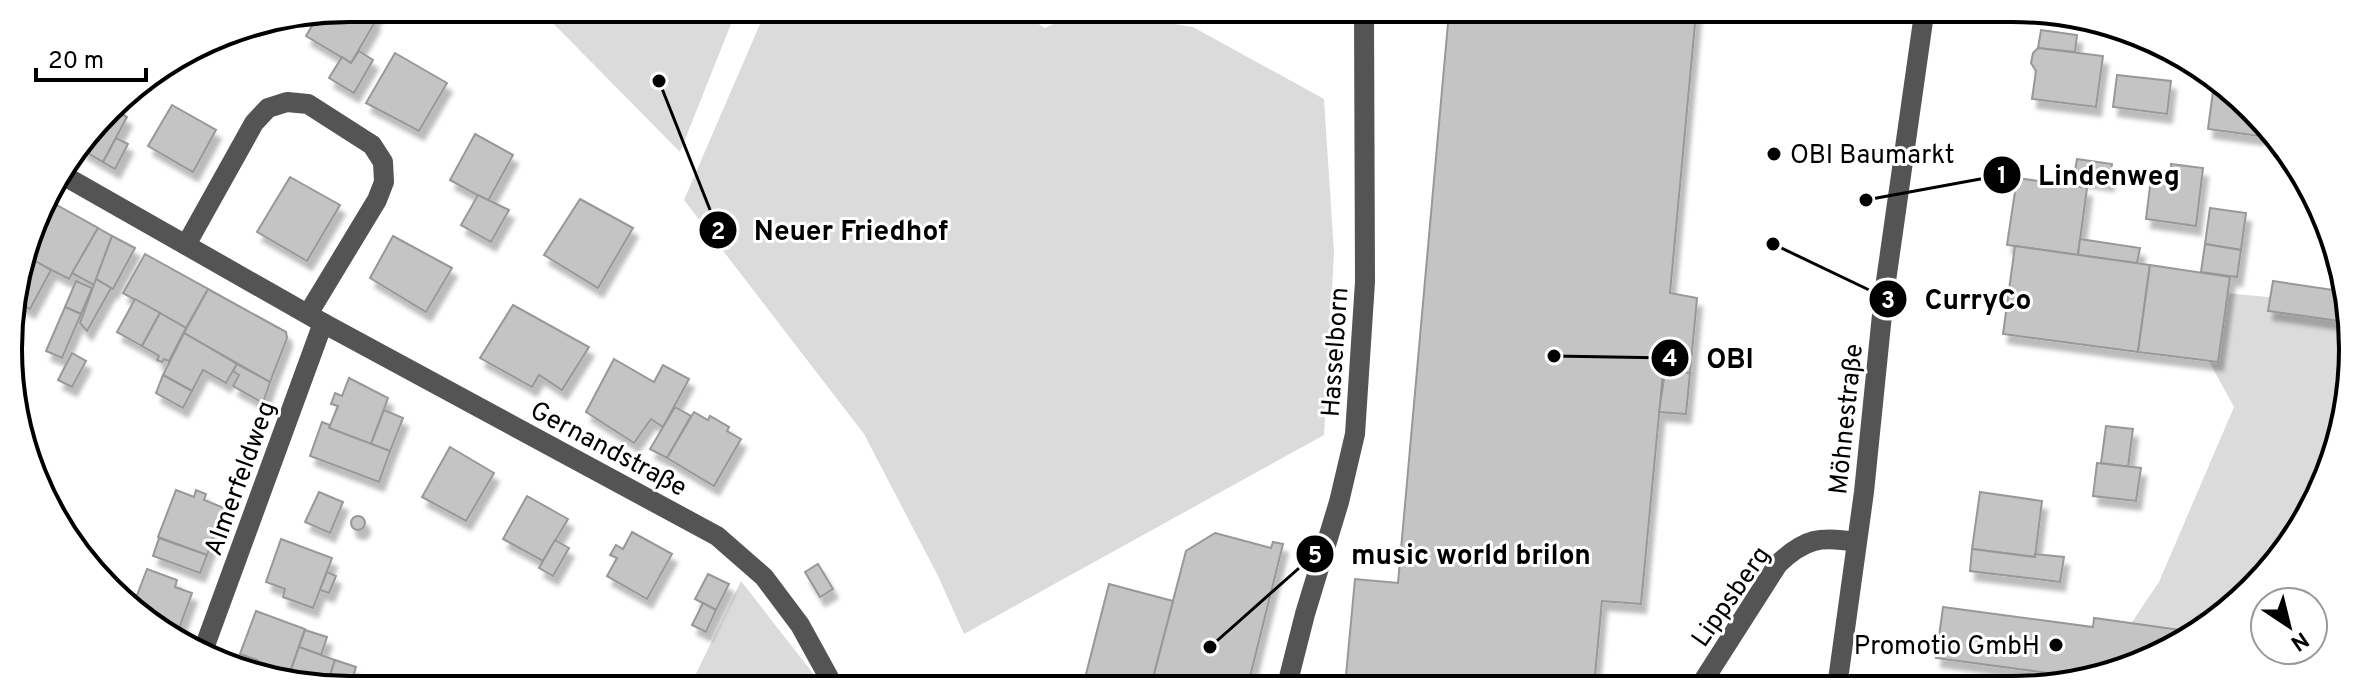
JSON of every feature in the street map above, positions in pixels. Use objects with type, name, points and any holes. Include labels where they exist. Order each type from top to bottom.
[{"type":"street","name":"Hasselborn","points":[[1289,676],[1355,434],[1365,282],[1364,22]]},
{"type":"street","name":"Möhnestraße","points":[[1838,676],[1888,266],[1923,22]]},
{"type":"street","points":[[186,245],[254,123],[268,108],[287,102],[308,104],[372,145],[383,162],[384,182],[316,319]]},
{"type":"street","name":"Gernandstraße","points":[[70,179],[316,319],[717,536],[764,577],[800,625],[828,676]]},
{"type":"street","name":"Almerfeldweg","points":[[206,643],[316,319]]},
{"type":"street","name":"Lippsberg","points":[[1706,676],[1786,556],[1811,541],[1827,537],[1856,542]]},
{"type":"shaded area","points":[[552,22],[732,22],[680,152]]},
{"type":"shaded area","points":[[761,22],[1035,22],[1045,28],[1057,22],[1161,22],[1193,27],[1324,99],[1334,253],[1324,435],[964,634],[938,576],[864,434],[684,200]]},
{"type":"shaded area","points":[[2169,288],[2336,303],[2339,349],[2333,413],[2314,474],[2284,531],[2258,565],[2228,595],[2177,631],[2130,625],[2159,582],[2234,407]]},
{"type":"shaded area","points":[[741,581],[815,676],[695,676]]},
{"type":"building","points":[[375,22],[351,63],[306,36],[313,24]]},
{"type":"building","points":[[1448,22],[1695,22],[1670,293],[1697,298],[1690,373],[1663,373],[1641,604],[1602,601],[1595,676],[1346,676],[1355,579],[1398,583]]},
{"type":"building","points":[[2041,30],[2077,35],[2075,52],[2038,48]]},
{"type":"building","points":[[2038,48],[2103,56],[2096,107],[2032,99],[2036,71],[2031,63],[2033,53]]},
{"type":"building","points":[[359,51],[373,60],[354,93],[329,78],[342,57],[351,63]]},
{"type":"building","points":[[395,53],[447,83],[419,131],[366,103]]},
{"type":"building","points":[[2117,75],[2171,81],[2167,114],[2113,107]]},
{"type":"building","points":[[2213,92],[2259,135],[2259,136],[2208,129]]},
{"type":"building","points":[[172,105],[216,130],[193,172],[148,146]]},
{"type":"building","points":[[122,114],[127,117],[103,162],[88,153]]},
{"type":"building","points":[[475,134],[513,155],[488,201],[450,180]]},
{"type":"building","points":[[116,138],[128,144],[115,169],[103,162]]},
{"type":"building","points":[[2077,159],[2112,164],[2109,182],[2074,177]]},
{"type":"building","points":[[2171,164],[2203,168],[2196,226],[2146,219],[2152,170],[2171,172]]},
{"type":"building","points":[[290,177],[340,205],[307,261],[257,232]]},
{"type":"building","points":[[2017,178],[2087,188],[2078,255],[2007,245]]},
{"type":"building","points":[[478,195],[509,210],[491,242],[461,225]]},
{"type":"building","points":[[580,199],[633,228],[598,288],[544,255]]},
{"type":"building","points":[[56,204],[98,228],[69,279],[34,261]]},
{"type":"building","points":[[2210,208],[2246,213],[2241,250],[2205,244]]},
{"type":"building","points":[[98,228],[112,236],[94,285],[72,273]]},
{"type":"building","points":[[112,236],[135,248],[113,289],[96,279]]},
{"type":"building","points":[[393,236],[452,268],[426,312],[370,278]]},
{"type":"building","points":[[2080,239],[2140,248],[2137,263],[2078,255]]},
{"type":"building","points":[[2205,244],[2241,250],[2237,277],[2201,272]]},
{"type":"building","points":[[2015,246],[2150,265],[2138,352],[2003,334]]},
{"type":"building","points":[[145,254],[208,289],[186,328],[123,293]]},
{"type":"building","points":[[34,261],[51,270],[30,309],[25,306]]},
{"type":"building","points":[[2150,265],[2230,277],[2218,362],[2138,352]]},
{"type":"building","points":[[96,279],[111,288],[87,331],[80,323]]},
{"type":"building","points":[[76,281],[92,288],[81,314],[65,307]]},
{"type":"building","points":[[2273,281],[2334,290],[2337,321],[2268,311]]},
{"type":"building","points":[[208,289],[286,332],[287,338],[270,382],[184,333]]},
{"type":"building","points":[[135,299],[160,313],[142,346],[117,332]]},
{"type":"building","points":[[513,305],[589,347],[562,390],[539,375],[532,387],[480,358]]},
{"type":"building","points":[[65,307],[81,314],[62,358],[46,351]]},
{"type":"building","points":[[160,313],[186,328],[169,361],[164,359],[162,362],[157,360],[159,356],[142,346]]},
{"type":"building","points":[[184,333],[237,364],[226,383],[203,370],[192,391],[163,375]]},
{"type":"building","points":[[72,353],[86,361],[72,387],[58,380]]},
{"type":"building","points":[[614,359],[654,382],[663,365],[689,379],[663,427],[651,419],[634,443],[586,412]]},
{"type":"building","points":[[237,364],[270,382],[263,403],[233,386],[239,375],[233,371]]},
{"type":"building","points":[[1665,371],[1690,373],[1686,414],[1659,412]]},
{"type":"building","points":[[163,375],[192,391],[183,408],[156,393]]},
{"type":"building","points":[[349,378],[388,398],[371,444],[329,428],[338,406],[331,404],[335,393],[342,396]]},
{"type":"building","points":[[675,407],[691,416],[667,458],[650,449]]},
{"type":"building","points":[[384,410],[403,418],[390,451],[371,444]]},
{"type":"building","points":[[694,412],[708,420],[710,416],[729,427],[727,431],[741,439],[714,486],[667,458]]},
{"type":"building","points":[[322,422],[330,425],[329,428],[390,451],[379,482],[310,456]]},
{"type":"building","points":[[2106,426],[2133,429],[2128,467],[2101,463]]},
{"type":"building","points":[[450,447],[494,473],[466,521],[422,497]]},
{"type":"building","points":[[2097,463],[2141,468],[2136,501],[2093,496]]},
{"type":"building","points":[[176,490],[194,497],[196,490],[206,494],[204,500],[224,508],[207,555],[158,537]]},
{"type":"building","points":[[319,492],[343,502],[330,533],[305,522]]},
{"type":"building","points":[[1980,492],[2042,501],[2035,557],[1972,549]]},
{"type":"building","points":[[527,496],[568,519],[543,561],[503,539]]},
{"type":"building","points":[[358,516],[365,523],[358,530],[351,523]]},
{"type":"building","points":[[632,532],[672,554],[647,599],[607,576],[617,558],[610,555],[616,545],[623,549]]},
{"type":"building","points":[[1215,533],[1271,548],[1273,542],[1283,544],[1250,676],[1153,676],[1186,551]]},
{"type":"building","points":[[159,538],[207,555],[200,573],[153,556]]},
{"type":"building","points":[[281,539],[332,558],[313,608],[283,597],[285,589],[266,582]]},
{"type":"building","points":[[555,540],[569,548],[553,576],[539,568]]},
{"type":"building","points":[[1972,549],[2035,557],[2035,554],[2064,557],[2060,582],[1970,571]]},
{"type":"building","points":[[818,564],[833,589],[820,597],[805,572]]},
{"type":"building","points":[[147,569],[177,580],[175,587],[192,593],[179,628],[136,597]]},
{"type":"building","points":[[327,572],[336,576],[329,593],[320,590]]},
{"type":"building","points":[[708,574],[729,584],[716,610],[695,599]]},
{"type":"building","points":[[1109,584],[1173,601],[1153,676],[1086,676]]},
{"type":"building","points":[[703,603],[716,610],[706,632],[692,625]]},
{"type":"building","name":"Promotio GmbH","points":[[1943,607],[2093,627],[2094,618],[2180,630],[2117,659],[2055,673],[1936,658]]},
{"type":"building","points":[[256,611],[305,629],[290,671],[256,663],[257,660],[240,654]]},
{"type":"building","points":[[305,630],[327,637],[321,655],[299,647]]},
{"type":"building","points":[[299,647],[335,660],[330,675],[291,670]]},
{"type":"building","points":[[335,660],[356,667],[353,676],[330,675]]},
{"type":"place","name":"Neuer Friedhof","points":[[659,81]]},
{"type":"place","name":"OBI Baumarkt","points":[[1774,154]]},
{"type":"place","name":"Lindenweg","points":[[1866,200]]},
{"type":"place","name":"CurryCo","points":[[1773,244]]},
{"type":"place","name":"OBI","points":[[1554,356]]},
{"type":"place","name":"Promotio GmbH","points":[[2056,645]]},
{"type":"place","name":"music world brilon","points":[[1210,647]]}]
